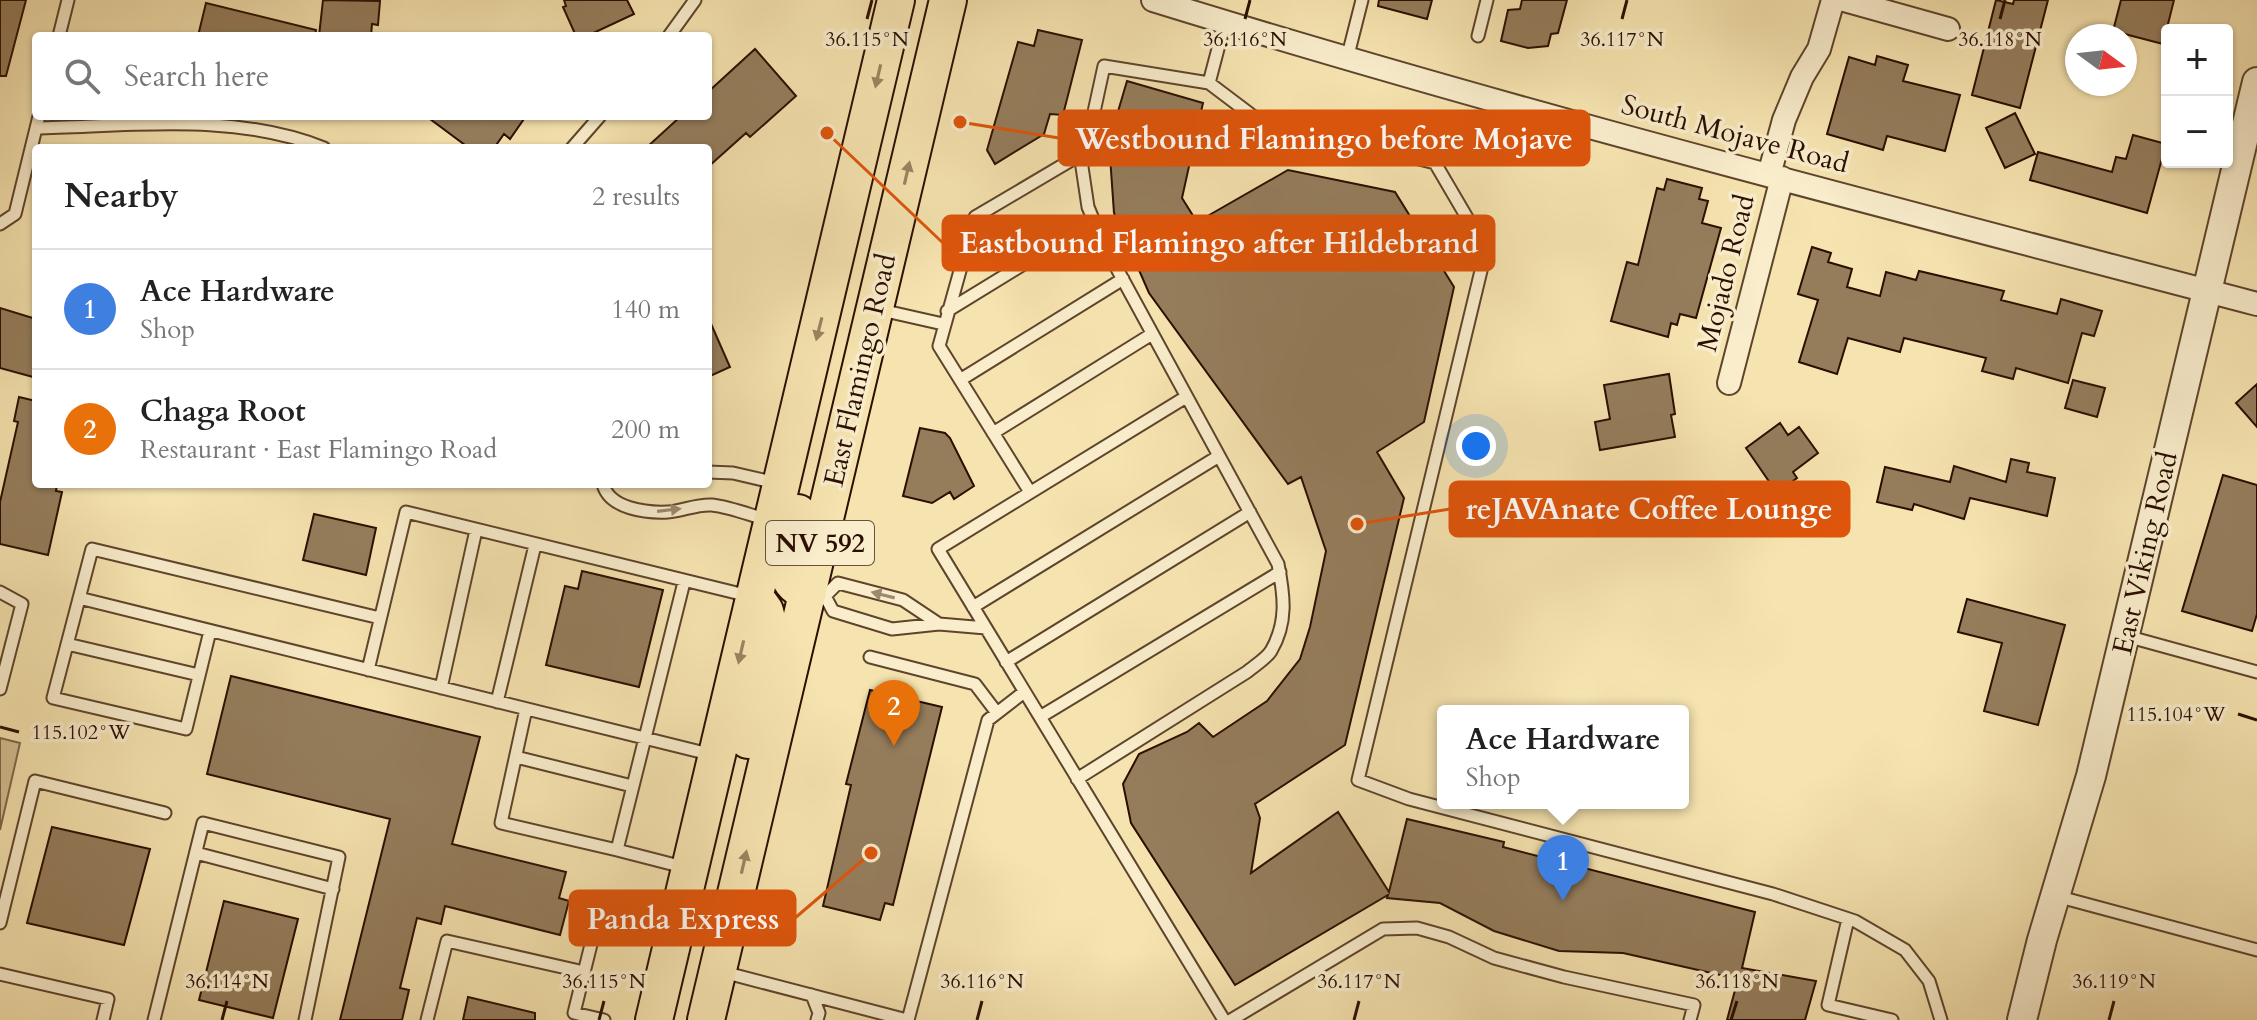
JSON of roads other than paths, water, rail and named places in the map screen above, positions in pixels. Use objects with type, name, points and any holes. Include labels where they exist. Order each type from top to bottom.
[{"type":"main road","name":"East Flamingo Road","points":[[654,1020],[896,0]]},
{"type":"main road","points":[[917,0],[907,50],[923,105]]},
{"type":"main road","name":"East Flamingo Road","points":[[706,1020],[764,777],[817,594],[875,308],[948,0]]},
{"type":"main road","points":[[792,437],[808,465],[787,572],[790,582],[797,589],[817,594]]},
{"type":"main road","points":[[754,597],[765,611],[771,635],[747,746],[764,777]]},
{"type":"street","name":"South Mojave Road","points":[[1153,0],[1347,59],[2257,304]]},
{"type":"street","name":"Mojado Road","points":[[1729,383],[1775,176],[1784,120],[1802,77],[1819,49],[1833,0]]},
{"type":"street","points":[[1844,0],[1948,29]]},
{"type":"street","name":"East Viking Road","points":[[2022,1020],[2091,776],[2257,82]]},
{"type":"lane","points":[[60,32],[68,0]]},
{"type":"lane","points":[[672,32],[695,0]]},
{"type":"lane","points":[[1347,59],[1362,0]]},
{"type":"lane","points":[[1478,36],[1487,0]]},
{"type":"lane","points":[[1209,83],[1225,22]]},
{"type":"lane","points":[[1077,779],[1247,672],[1270,653],[1281,625],[1285,595],[1278,564],[1152,334],[1088,207],[1082,167],[1104,66],[1209,83],[1254,117],[1435,163],[1486,250],[1358,780],[1437,806]]},
{"type":"lane","points":[[576,144],[596,120]]},
{"type":"lane","points":[[32,144],[38,122],[220,125],[295,143]]},
{"type":"lane","points":[[0,224],[15,214],[32,146]]},
{"type":"lane","points":[[1030,492],[939,346],[975,217],[1085,152]]},
{"type":"lane","points":[[947,311],[1094,221]]},
{"type":"lane","points":[[960,380],[1123,279]]},
{"type":"lane","points":[[875,308],[943,324]]},
{"type":"lane","points":[[993,433],[1152,334]]},
{"type":"lane","points":[[1186,397],[938,549],[1224,1020]]},
{"type":"lane","points":[[973,607],[1219,456]]},
{"type":"lane","points":[[712,472],[733,473],[780,484]]},
{"type":"lane","points":[[604,488],[621,505],[644,512],[671,512],[691,506],[715,505],[771,521]]},
{"type":"lane","points":[[368,670],[406,512],[754,597]]},
{"type":"lane","points":[[1006,662],[1250,512]]},
{"type":"lane","points":[[441,688],[476,530]]},
{"type":"lane","points":[[497,702],[535,545]]},
{"type":"lane","points":[[210,631],[186,729],[53,698],[92,549],[380,618]]},
{"type":"lane","points":[[1040,717],[1280,572]]},
{"type":"lane","points":[[617,850],[684,582]]},
{"type":"lane","points":[[939,624],[903,600],[838,583],[817,594],[833,611],[892,629],[939,624],[986,628]]},
{"type":"lane","points":[[0,592],[22,604],[0,689]]},
{"type":"lane","points":[[79,598],[717,756]]},
{"type":"lane","points":[[2125,636],[2257,672]]},
{"type":"lane","points":[[67,644],[199,675]]},
{"type":"lane","points":[[870,657],[975,684],[997,713]]},
{"type":"lane","points":[[718,971],[908,1020],[988,720],[1024,692]]},
{"type":"lane","points":[[526,709],[501,823],[690,869]]},
{"type":"lane","points":[[516,757],[632,786]]},
{"type":"lane","points":[[0,923],[35,781],[165,813]]},
{"type":"lane","points":[[1447,809],[1773,894],[1848,919],[1905,950],[1929,981],[1941,1020]]},
{"type":"lane","points":[[154,1020],[203,823],[339,857],[305,1020]]},
{"type":"lane","points":[[196,853],[333,889]]},
{"type":"lane","points":[[2055,895],[2257,950]]},
{"type":"lane","points":[[597,1019],[574,1013],[601,904]]},
{"type":"lane","points":[[1848,919],[1828,1005],[1892,1020]]},
{"type":"lane","points":[[1231,1020],[1383,929],[1417,928],[1449,937],[1494,958],[1564,977],[1694,1005],[1690,1020]]},
{"type":"lane","points":[[427,1020],[447,941],[584,972]]},
{"type":"lane","points":[[0,974],[108,999],[103,1020]]},
{"type":"lane","points":[[812,995],[819,1013],[817,1020]]},
{"type":"place","name":"Westbound Flamingo before Mojave","points":[[960,122]]},
{"type":"place","name":"Eastbound Flamingo after Hildebrand","points":[[827,133]]},
{"type":"place","name":"reJAVAnate Coffee Lounge","points":[[1357,524]]},
{"type":"place","name":"Chaga Root","points":[[894,746]]},
{"type":"place","name":"Panda Express","points":[[871,853]]},
{"type":"place","name":"Ace Hardware","points":[[1563,901]]}]
